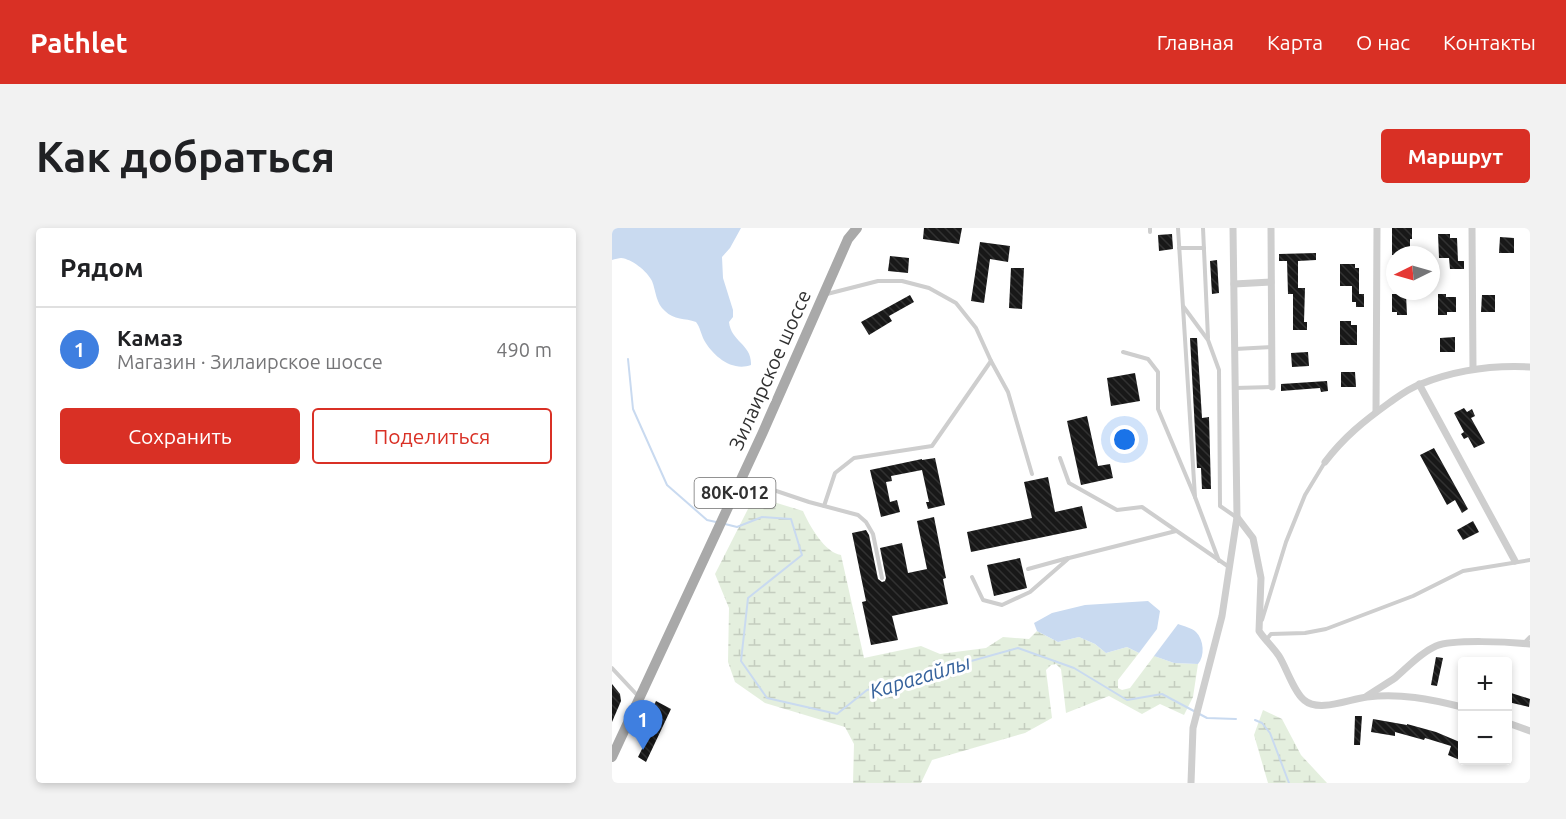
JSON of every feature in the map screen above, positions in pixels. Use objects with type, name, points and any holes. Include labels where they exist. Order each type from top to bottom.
[{"type":"main road","name":"Зилаирское шоссе","points":[[612,757],[741,479],[848,239],[857,228]]},
{"type":"street","points":[[1191,783],[1193,728],[1222,616],[1237,517],[1233,228]]},
{"type":"street","points":[[1271,228],[1272,387]]},
{"type":"street","points":[[1376,412],[1377,228]]},
{"type":"street","points":[[1472,228],[1473,369]]},
{"type":"street","points":[[1234,284],[1271,282]]},
{"type":"street","points":[[1325,462],[1339,444],[1376,412],[1419,384],[1473,369],[1530,367]]},
{"type":"street","points":[[1419,384],[1515,561]]},
{"type":"street","points":[[1237,517],[1253,538],[1261,578],[1258,631],[1278,654],[1304,700],[1316,705],[1334,704],[1365,697],[1398,695],[1430,699],[1458,706]]},
{"type":"street","points":[[1365,697],[1393,679],[1435,646],[1446,643],[1527,644]]},
{"type":"street","points":[[1512,724],[1530,731]]},
{"type":"lane","points":[[1178,228],[1196,497]]},
{"type":"lane","points":[[1203,228],[1208,340]]},
{"type":"lane","points":[[1179,248],[1204,248]]},
{"type":"lane","points":[[823,295],[878,281],[902,281],[929,288],[956,303],[976,328],[1008,392],[1032,474]]},
{"type":"lane","points":[[1183,306],[1208,340],[1219,370],[1220,506],[1237,517]]},
{"type":"lane","points":[[1235,349],[1272,347]]},
{"type":"lane","points":[[1123,352],[1148,359],[1158,372],[1158,409],[1196,497],[1219,561]]},
{"type":"lane","points":[[824,506],[835,473],[854,458],[932,446],[991,361]]},
{"type":"lane","points":[[1235,388],[1272,387]]},
{"type":"lane","points":[[1060,458],[1068,483],[1117,510],[1142,507],[1229,567]]},
{"type":"lane","points":[[1258,631],[1286,542],[1305,495],[1325,462]]},
{"type":"lane","points":[[741,479],[858,516],[866,522],[873,534],[882,578]]},
{"type":"lane","points":[[1028,569],[1176,531]]},
{"type":"lane","points":[[972,577],[983,600],[1002,605],[1030,592],[1069,558]]},
{"type":"lane","points":[[1265,640],[1271,634],[1305,633],[1326,629],[1413,596],[1463,570],[1530,560]]},
{"type":"lane","points":[[1527,644],[1530,637]]},
{"type":"lane","points":[[612,668],[640,698]]},
{"type":"green space","points":[[767,500],[803,511],[813,531],[824,544],[841,555],[864,658],[921,646],[940,654],[986,648],[1003,637],[1029,639],[1037,631],[1058,642],[1079,637],[1095,644],[1106,653],[1127,647],[1139,653],[1118,680],[1118,688],[1122,690],[1130,688],[1154,656],[1174,663],[1198,664],[1193,697],[1184,715],[1160,704],[1142,714],[1109,696],[1066,713],[1061,669],[1056,664],[1051,665],[1046,670],[1052,718],[1025,733],[932,760],[921,783],[853,783],[854,744],[845,727],[765,703],[735,682],[728,662],[729,608],[715,574],[749,507],[757,501]]},
{"type":"green space","points":[[1263,710],[1282,719],[1301,755],[1327,783],[1268,783],[1254,735]]},
{"type":"water","points":[[612,228],[741,228],[722,257],[723,278],[733,310],[733,317],[729,322],[731,329],[748,352],[751,365],[737,366],[718,357],[704,340],[696,322],[672,316],[662,308],[650,277],[643,270],[625,259],[612,260]]},
{"type":"water","points":[[1148,601],[1160,611],[1157,629],[1139,653],[1127,647],[1106,653],[1095,644],[1079,637],[1058,642],[1037,631],[1034,623],[1052,613],[1085,605]]},
{"type":"water","points":[[1178,624],[1190,628],[1201,639],[1203,652],[1198,664],[1174,663],[1154,656]]},
{"type":"building","points":[[924,228],[962,228],[959,244],[923,239]]},
{"type":"building","points":[[1392,228],[1412,228],[1410,246],[1392,246]]},
{"type":"building","points":[[1172,234],[1173,249],[1159,251],[1158,235]]},
{"type":"building","points":[[1438,234],[1450,234],[1450,238],[1457,238],[1458,261],[1464,261],[1464,269],[1450,269],[1449,258],[1440,258]]},
{"type":"building","points":[[1500,237],[1514,238],[1514,253],[1499,253]]},
{"type":"building","points":[[980,242],[1010,246],[1008,262],[990,259],[984,303],[971,301]]},
{"type":"building","points":[[1316,253],[1316,260],[1298,261],[1298,288],[1305,288],[1304,322],[1307,322],[1307,330],[1293,330],[1293,294],[1288,294],[1287,261],[1279,261],[1279,254]]},
{"type":"building","points":[[890,256],[909,258],[908,273],[888,271]]},
{"type":"building","points":[[1217,260],[1219,293],[1212,294],[1210,261]]},
{"type":"building","points":[[1340,264],[1355,264],[1355,268],[1359,268],[1359,294],[1364,294],[1364,307],[1356,307],[1356,302],[1352,302],[1352,286],[1340,286]]},
{"type":"building","points":[[1011,268],[1024,268],[1022,309],[1009,308]]},
{"type":"building","points":[[1440,294],[1446,294],[1446,297],[1456,297],[1456,312],[1438,315]]},
{"type":"building","points":[[910,295],[914,302],[889,316],[892,321],[869,335],[861,322]]},
{"type":"building","points":[[1482,295],[1495,295],[1495,312],[1481,312]]},
{"type":"building","points":[[1392,300],[1406,300],[1407,315],[1397,315],[1397,312],[1392,312]]},
{"type":"building","points":[[1340,321],[1351,321],[1351,325],[1357,325],[1357,345],[1340,345]]},
{"type":"building","points":[[1455,337],[1455,352],[1440,352],[1440,338]]},
{"type":"building","points":[[1190,338],[1197,338],[1202,418],[1209,417],[1211,489],[1202,489],[1201,468],[1197,468]]},
{"type":"building","points":[[1308,352],[1309,366],[1292,367],[1291,353]]},
{"type":"building","points":[[1341,372],[1355,372],[1356,387],[1341,387]]},
{"type":"building","points":[[1135,373],[1140,401],[1111,406],[1107,378]]},
{"type":"building","points":[[1327,381],[1328,391],[1321,392],[1320,388],[1281,391],[1281,384]]},
{"type":"building","points":[[1464,408],[1467,412],[1472,409],[1475,416],[1471,418],[1485,443],[1474,448],[1468,437],[1464,439],[1461,434],[1464,432],[1454,413]]},
{"type":"building","points":[[1087,416],[1098,466],[1110,464],[1113,478],[1081,485],[1067,421]]},
{"type":"building","points":[[1434,448],[1468,509],[1462,513],[1455,500],[1447,505],[1420,455]]},
{"type":"building","points":[[935,458],[945,505],[928,509],[926,502],[929,502],[922,470],[891,476],[892,481],[886,482],[890,502],[897,500],[900,512],[881,517],[870,470]]},
{"type":"building","points":[[1048,477],[1055,512],[1082,506],[1087,528],[971,552],[967,532],[1032,518],[1024,482]]},
{"type":"building","points":[[934,517],[946,578],[943,579],[948,604],[892,616],[898,640],[871,645],[862,602],[866,601],[852,533],[866,530],[878,579],[882,582],[886,578],[880,548],[902,543],[908,573],[927,569],[917,521]]},
{"type":"building","points":[[1473,521],[1479,532],[1463,540],[1457,530]]},
{"type":"building","points":[[1020,558],[1027,588],[994,596],[987,565]]},
{"type":"building","points":[[1436,657],[1443,658],[1437,686],[1431,685]]},
{"type":"building","points":[[612,684],[620,694],[621,701],[612,722]]},
{"type":"building","points":[[1512,693],[1530,699],[1529,707],[1512,703]]},
{"type":"building","points":[[656,701],[671,709],[646,762],[638,757],[653,727],[645,723]]},
{"type":"building","points":[[1355,716],[1362,716],[1360,745],[1354,745]]},
{"type":"building","points":[[1373,719],[1407,724],[1436,732],[1458,741],[1458,759],[1448,755],[1451,746],[1395,732],[1395,736],[1371,732]]},
{"type":"waterway","name":"Карагайлы","points":[[628,359],[633,409],[667,485],[707,520],[716,522]]},
{"type":"waterway","name":"Карагайлы","points":[[725,524],[737,527],[762,517],[791,519],[802,555],[748,598],[741,661],[767,698],[837,714],[867,690],[1018,648],[1074,668],[1127,700],[1162,694],[1207,718],[1236,719]]},
{"type":"waterway","name":"Карагайлы","points":[[1255,720],[1262,723],[1270,733],[1289,783]]},
{"type":"place","name":"Камаз","points":[[643,750]]}]
